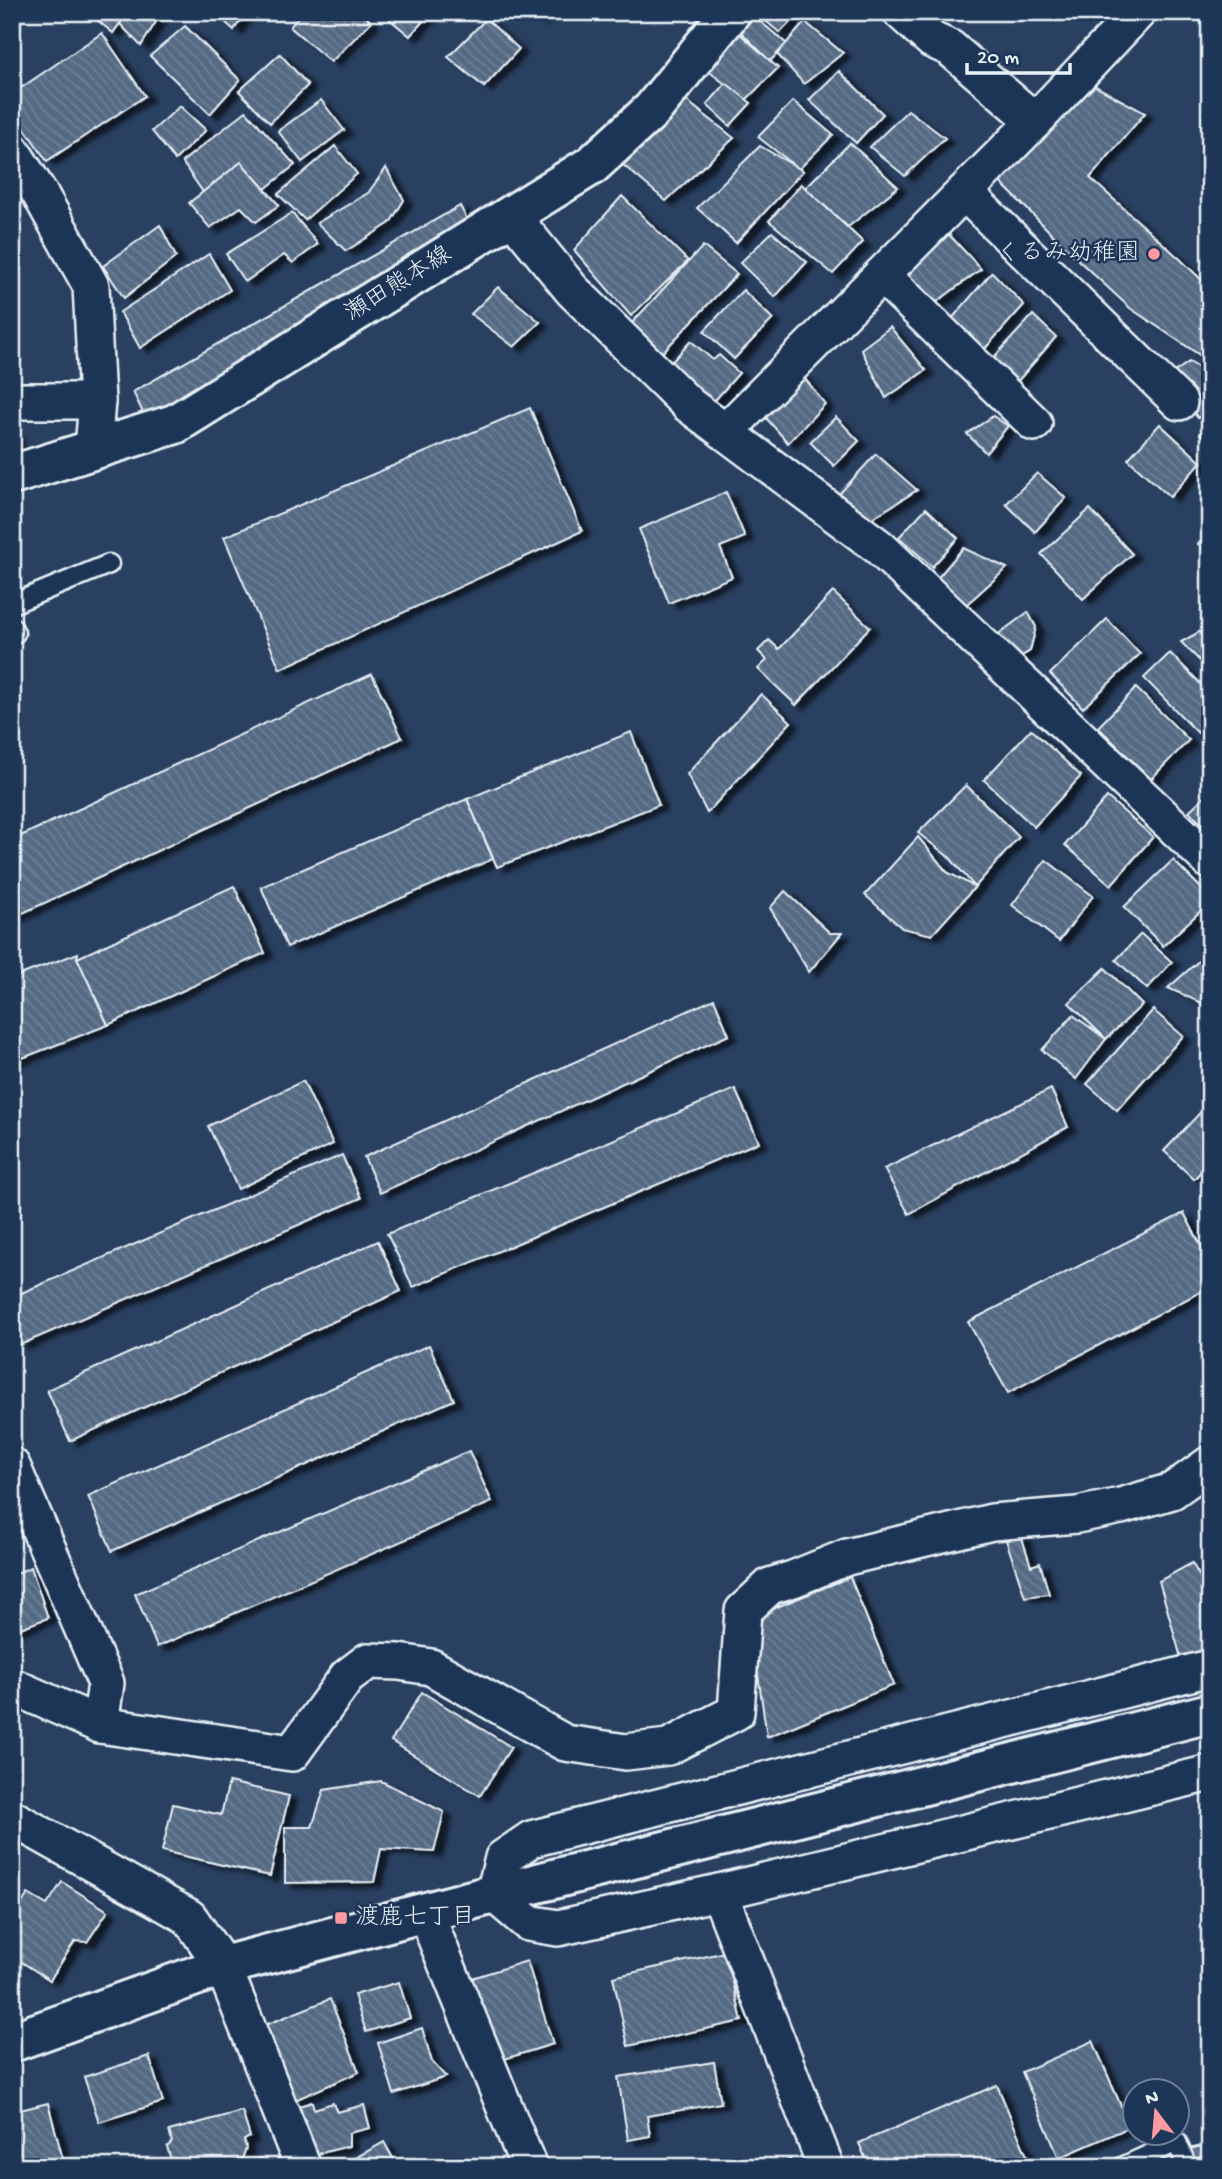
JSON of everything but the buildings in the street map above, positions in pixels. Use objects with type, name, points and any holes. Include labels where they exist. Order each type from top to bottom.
[{"type":"street","name":"瀬田熊本線","points":[[12,475],[176,424],[592,165],[652,110],[731,12]]},
{"type":"street","points":[[901,12],[932,40],[950,48],[1035,121]]},
{"type":"street","points":[[725,432],[1035,121],[1138,12]]},
{"type":"street","points":[[12,151],[40,194],[91,286],[97,401],[93,449]]},
{"type":"street","points":[[964,192],[1179,402]]},
{"type":"street","points":[[512,216],[582,300],[689,405],[879,547],[1210,861]]},
{"type":"street","points":[[882,275],[1034,423]]},
{"type":"street","points":[[12,401],[97,401]]},
{"type":"street","points":[[12,1686],[100,1725],[292,1753],[347,1676],[368,1661],[400,1662],[431,1667],[565,1743],[626,1752],[668,1747],[736,1712],[743,1611],[771,1586],[847,1557],[992,1522],[1077,1515],[1121,1506],[1171,1491],[1210,1464]]},
{"type":"street","points":[[12,1466],[106,1684],[100,1725]]},
{"type":"street","points":[[494,1894],[503,1857],[531,1839],[1210,1668]]},
{"type":"street","points":[[12,2042],[223,1966],[494,1894],[1210,1713]]},
{"type":"street","points":[[494,1894],[528,1923],[558,1927],[719,1892],[1210,1773]]},
{"type":"street","points":[[12,1818],[189,1917],[223,1966],[303,2167]]},
{"type":"street","points":[[719,1892],[826,2167]]},
{"type":"street","points":[[425,1912],[528,2167]]},
{"type":"lane","points":[[12,604],[109,564]]},
{"type":"lane","points":[[12,627],[15,633],[12,634]]},
{"type":"lane","points":[[1122,2167],[1177,2142],[1186,2167]]},
{"type":"place","name":"くるみ幼稚園","points":[[1154,254]]},
{"type":"place","name":"渡鹿七丁目","points":[[341,1918]]}]
